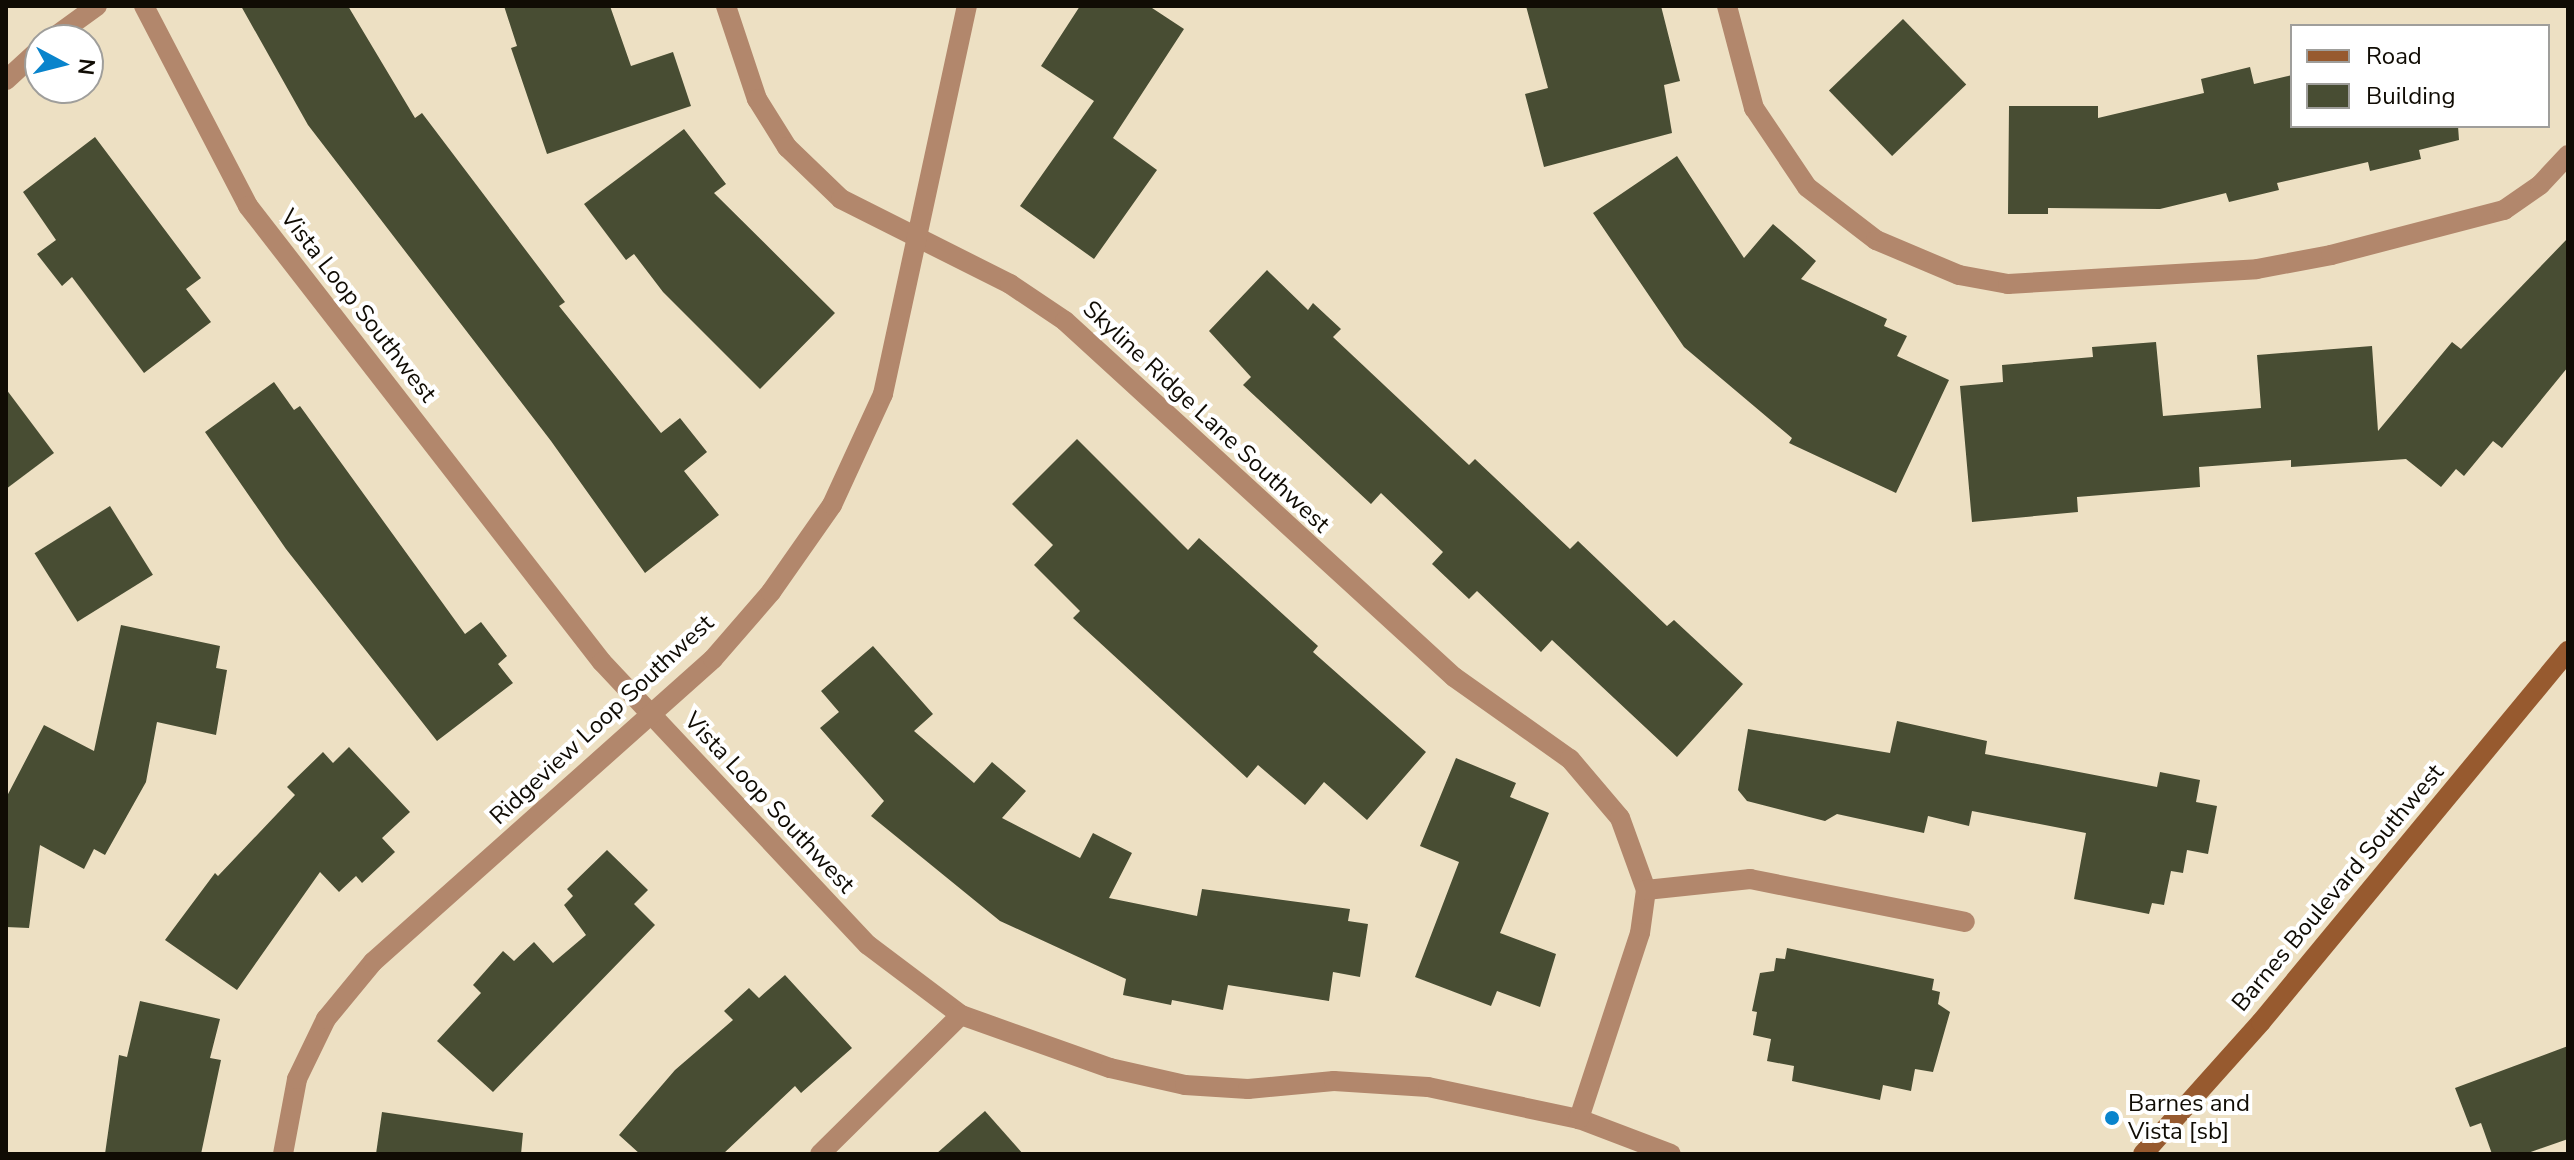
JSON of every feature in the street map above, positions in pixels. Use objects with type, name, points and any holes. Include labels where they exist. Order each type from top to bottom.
[{"type":"street","points":[[72,24],[97,6]]},
{"type":"street","name":"Vista Loop Southwest","points":[[144,6],[248,206],[602,662],[868,945],[961,1015],[1110,1068],[1185,1085],[1248,1089],[1334,1081],[1428,1087],[1579,1119],[1671,1154]]},
{"type":"street","name":"Skyline Ridge Lane Southwest","points":[[726,6],[757,99],[787,147],[841,199],[1010,284],[1065,321],[1389,621],[1454,677],[1570,759],[1620,818],[1646,890],[1640,933],[1579,1119]]},
{"type":"street","name":"Ridgeview Loop Southwest","points":[[283,1154],[303,1067],[326,1019],[373,962],[713,659],[771,592],[832,505],[883,394],[967,6]]},
{"type":"street","points":[[1727,6],[1754,108],[1807,187],[1887,246],[1959,275],[2008,284],[2106,282],[2257,269],[2331,255],[2504,210],[2540,185],[2568,155]]},
{"type":"street","points":[[6,80],[24,64]]},
{"type":"street","name":"Barnes Boulevard Southwest","points":[[2143,1154],[2261,1022],[2568,651]]},
{"type":"street","points":[[1646,890],[1750,879],[1965,922]]},
{"type":"street","points":[[820,1154],[961,1015]]},
{"type":"building","points":[[241,6],[348,6],[415,118],[422,113],[565,302],[559,306],[661,433],[680,418],[707,452],[684,471],[719,515],[645,573],[551,441],[308,125]]},
{"type":"building","points":[[504,6],[610,6],[631,66],[673,52],[691,106],[547,154],[511,48],[517,46]]},
{"type":"building","points":[[1080,6],[1149,6],[1184,29],[1113,138],[1157,170],[1094,259],[1020,206],[1094,101],[1041,66]]},
{"type":"building","points":[[1526,6],[1661,6],[1680,81],[1664,85],[1672,133],[1544,167],[1525,94],[1548,88]]},
{"type":"building","points":[[1903,19],[1966,84],[1892,156],[1829,91]]},
{"type":"building","points":[[2250,67],[2254,84],[2290,75],[2290,128],[2458,128],[2459,140],[2419,150],[2421,159],[2370,171],[2368,162],[2277,183],[2279,190],[2229,202],[2226,193],[2160,209],[2048,208],[2048,214],[2008,214],[2009,106],[2098,106],[2098,118],[2204,93],[2201,79]]},
{"type":"building","points":[[684,129],[726,184],[714,193],[835,313],[760,389],[663,292],[634,254],[626,260],[584,204]]},
{"type":"building","points":[[95,137],[201,278],[186,289],[211,322],[144,373],[72,277],[62,286],[37,254],[56,240],[23,192]]},
{"type":"building","points":[[1677,156],[1744,258],[1773,224],[1816,261],[1801,279],[1887,319],[1884,326],[1907,336],[1897,356],[1949,380],[1896,493],[1789,443],[1792,438],[1684,347],[1593,213]]},
{"type":"building","points":[[2568,238],[2568,367],[2502,448],[2493,441],[2464,476],[2456,469],[2441,487],[2406,459],[2291,467],[2291,460],[2199,467],[2200,487],[2077,497],[2078,512],[1972,522],[1960,386],[2003,382],[2002,365],[2093,357],[2092,347],[2156,342],[2163,416],[2261,408],[2257,355],[2372,346],[2378,431],[2452,342],[2461,349]]},
{"type":"building","points":[[1267,270],[1308,310],[1313,303],[1341,329],[1333,337],[1469,465],[1475,459],[1570,549],[1578,541],[1667,626],[1674,620],[1743,684],[1677,757],[1552,640],[1541,652],[1477,591],[1469,599],[1432,564],[1443,552],[1381,493],[1371,504],[1243,385],[1251,377],[1209,331]]},
{"type":"building","points":[[274,382],[294,410],[300,406],[465,634],[481,622],[507,656],[498,664],[513,683],[437,741],[286,549],[205,432]]},
{"type":"building","points":[[6,389],[54,453],[6,489]]},
{"type":"building","points":[[1077,439],[1188,550],[1199,538],[1318,646],[1313,652],[1426,752],[1367,820],[1324,782],[1305,805],[1258,765],[1247,778],[1073,618],[1080,611],[1034,565],[1053,545],[1012,504]]},
{"type":"building","points":[[110,506],[153,575],[77,622],[35,553]]},
{"type":"building","points":[[121,625],[220,646],[216,668],[227,670],[216,735],[157,722],[146,782],[105,855],[94,849],[84,869],[40,845],[29,928],[6,927],[6,798],[44,725],[94,751]]},
{"type":"building","points":[[873,646],[933,714],[914,731],[974,783],[992,762],[1026,791],[1002,818],[1080,858],[1093,833],[1132,853],[1109,898],[1197,916],[1202,889],[1350,909],[1348,921],[1368,924],[1360,977],[1333,972],[1329,1001],[1228,985],[1223,1010],[1172,1000],[1171,1005],[1123,995],[1126,979],[1000,921],[871,816],[884,801],[820,728],[839,712],[821,691]]},
{"type":"building","points":[[1897,721],[1987,741],[1985,754],[2157,787],[2160,772],[2200,780],[2196,802],[2217,806],[2208,854],[2187,850],[2183,873],[2171,871],[2164,905],[2152,903],[2149,914],[2074,899],[2086,833],[1972,811],[1969,826],[1928,816],[1924,833],[1837,814],[1825,821],[1747,801],[1738,790],[1748,729],[1890,753]]},
{"type":"building","points":[[349,747],[410,812],[382,838],[395,852],[362,883],[356,876],[339,892],[320,872],[237,990],[165,940],[215,873],[218,876],[295,795],[287,787],[323,752],[333,763]]},
{"type":"building","points":[[1456,758],[1516,783],[1510,797],[1549,813],[1500,933],[1556,954],[1540,1007],[1497,991],[1491,1006],[1415,977],[1459,862],[1420,846]]},
{"type":"building","points":[[607,850],[648,890],[634,904],[655,925],[493,1092],[437,1041],[481,993],[473,985],[503,951],[514,961],[534,942],[553,963],[586,935],[564,905],[573,896],[567,889]]},
{"type":"building","points":[[1787,948],[1934,979],[1932,990],[1940,992],[1938,1004],[1950,1012],[1933,1072],[1915,1069],[1911,1091],[1883,1085],[1880,1100],[1792,1081],[1794,1066],[1767,1061],[1771,1039],[1753,1035],[1757,1012],[1752,1011],[1760,973],[1774,971],[1776,958],[1785,959]]},
{"type":"building","points":[[785,975],[852,1048],[801,1093],[795,1086],[723,1154],[640,1154],[619,1135],[675,1070],[733,1020],[724,1011],[749,988],[759,998]]},
{"type":"building","points":[[140,1001],[220,1019],[210,1058],[221,1060],[201,1154],[105,1154],[119,1055],[127,1057]]},
{"type":"building","points":[[2568,1046],[2568,1139],[2525,1154],[2492,1154],[2481,1123],[2470,1127],[2455,1088]]},
{"type":"building","points":[[985,1111],[1023,1154],[936,1154]]},
{"type":"building","points":[[382,1112],[523,1133],[521,1154],[376,1154]]},
{"type":"place","name":"Barnes and Vista [sb]","points":[[2112,1118]]}]
